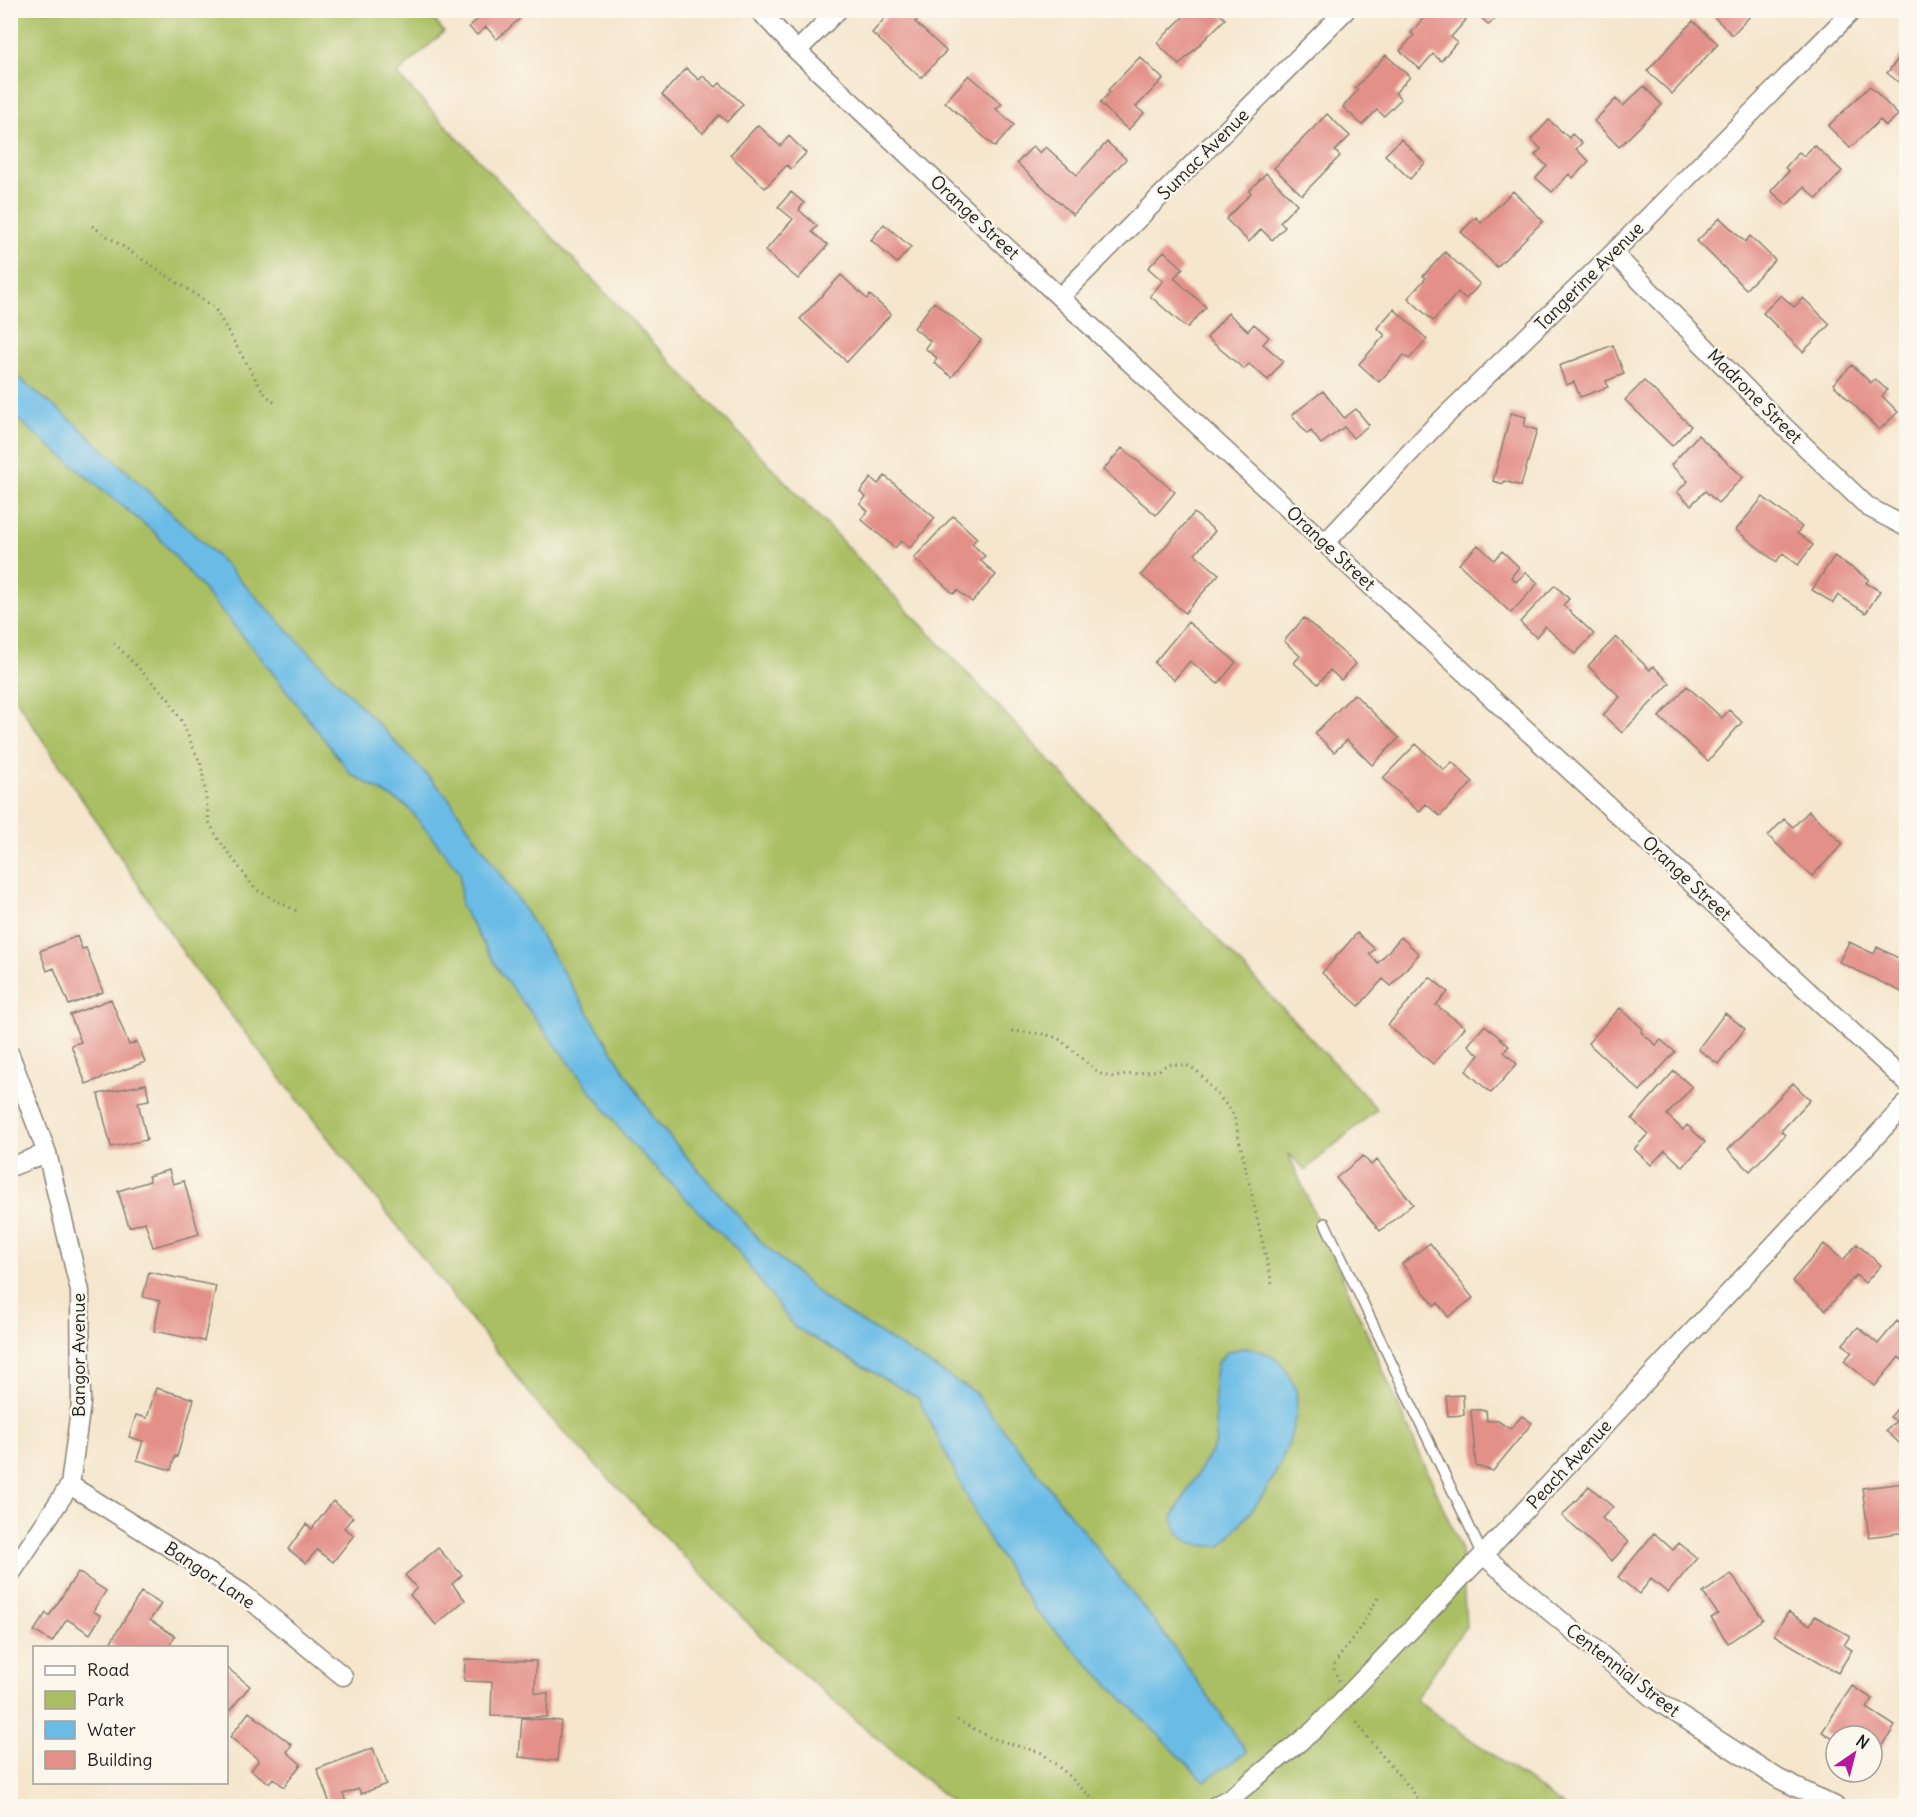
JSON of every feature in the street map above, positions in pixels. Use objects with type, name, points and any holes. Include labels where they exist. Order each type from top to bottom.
[{"type":"street","name":"Orange Street","points":[[759,10],[798,51],[1060,297],[1906,1082]]},
{"type":"street","points":[[798,51],[838,10]]},
{"type":"street","name":"Sumac Avenue","points":[[1060,297],[1346,10]]},
{"type":"street","name":"Tangerine Avenue","points":[[1326,542],[1432,428],[1613,253],[1853,10]]},
{"type":"street","name":"Madrone Street","points":[[1613,253],[1772,415],[1868,507],[1906,527]]},
{"type":"street","name":"Bangor Avenue","points":[[10,1055],[47,1154],[80,1291],[81,1403],[70,1485],[10,1575]]},
{"type":"street","name":"Peach Avenue","points":[[1215,1806],[1232,1797],[1314,1730],[1484,1556],[1906,1104]]},
{"type":"street","points":[[10,1167],[47,1154]]},
{"type":"street","name":"Bangor Lane","points":[[70,1485],[242,1593],[343,1676]]},
{"type":"street","name":"Centennial Street","points":[[1484,1556],[1654,1699],[1779,1779],[1835,1806]]},
{"type":"lane","points":[[1325,1223],[1484,1556]]},
{"type":"path","points":[[92,226],[214,306],[263,392],[276,404]]},
{"type":"path","points":[[114,643],[168,698],[182,722],[202,766],[210,822],[222,844],[255,889],[300,913]]},
{"type":"path","points":[[1012,1031],[1044,1034],[1058,1038],[1102,1076],[1114,1077],[1159,1070],[1168,1064],[1179,1063],[1197,1071],[1229,1108],[1238,1125],[1272,1284]]},
{"type":"path","points":[[1341,1685],[1333,1666],[1379,1596]]},
{"type":"path","points":[[957,1720],[991,1738],[1042,1753],[1100,1806]]},
{"type":"path","points":[[1357,1722],[1370,1744],[1406,1781],[1424,1806]]},
{"type":"green space","points":[[10,11],[427,11],[444,32],[397,74],[936,640],[1377,1109],[1305,1170],[1288,1153],[1461,1548],[1466,1626],[1415,1699],[1563,1806],[956,1806],[769,1645],[542,1409],[193,967],[11,692]]},
{"type":"water","points":[[10,371],[76,424],[214,553],[447,796],[524,909],[655,1120],[762,1243],[826,1300],[974,1392],[1165,1635],[1247,1752],[1204,1781],[1034,1609],[986,1535],[918,1398],[794,1327],[737,1250],[629,1141],[502,975],[461,906],[460,872],[407,806],[351,774],[258,654],[155,533],[11,414]]},
{"type":"water","points":[[1242,1348],[1256,1350],[1280,1362],[1296,1391],[1296,1416],[1288,1443],[1265,1492],[1221,1546],[1204,1546],[1183,1538],[1178,1532],[1173,1516],[1216,1442],[1214,1381],[1217,1363],[1227,1352]]},
{"type":"building","points":[[488,10],[522,10],[525,14],[497,39],[486,27],[477,35],[469,27]]},
{"type":"building","points":[[892,10],[926,10],[915,22],[946,51],[921,78],[872,33]]},
{"type":"building","points":[[1190,10],[1216,10],[1225,19],[1179,65],[1157,43]]},
{"type":"building","points":[[1430,10],[1455,10],[1466,20],[1451,37],[1457,42],[1441,61],[1433,54],[1420,69],[1400,51],[1414,35],[1411,33]]},
{"type":"building","points":[[1473,10],[1502,10],[1489,25]]},
{"type":"building","points":[[1707,10],[1756,10],[1732,35]]},
{"type":"building","points":[[1693,21],[1718,44],[1672,94],[1647,71]]},
{"type":"building","points":[[1906,49],[1906,88],[1887,73]]},
{"type":"building","points":[[1386,55],[1410,77],[1395,93],[1401,99],[1384,116],[1377,110],[1362,125],[1343,107],[1358,90],[1355,88]]},
{"type":"building","points":[[1140,57],[1163,79],[1136,107],[1144,113],[1128,130],[1100,103],[1110,92],[1108,90]]},
{"type":"building","points":[[686,68],[699,80],[703,76],[716,87],[720,83],[743,104],[727,122],[719,115],[703,133],[662,95]]},
{"type":"building","points":[[969,75],[1002,104],[996,109],[1014,125],[995,147],[945,102]]},
{"type":"building","points":[[1644,86],[1662,105],[1619,147],[1594,121],[1616,99],[1623,106]]},
{"type":"building","points":[[1870,86],[1898,115],[1886,126],[1880,120],[1850,148],[1828,126]]},
{"type":"building","points":[[1327,114],[1350,136],[1335,151],[1340,156],[1302,195],[1274,168]]},
{"type":"building","points":[[1549,120],[1569,138],[1572,134],[1582,143],[1576,149],[1589,161],[1573,178],[1569,174],[1552,192],[1536,178],[1547,166],[1535,155],[1541,149],[1531,139]]},
{"type":"building","points":[[758,125],[780,146],[789,136],[806,153],[791,169],[787,165],[765,188],[730,155]]},
{"type":"building","points":[[1401,139],[1425,163],[1410,179],[1385,155]]},
{"type":"building","points":[[1107,142],[1126,159],[1073,215],[1017,163],[1033,146],[1040,153],[1046,147],[1077,175]]},
{"type":"building","points":[[1814,145],[1842,171],[1817,199],[1804,187],[1787,205],[1771,191],[1789,171],[1785,168],[1799,152],[1804,156]]},
{"type":"building","points":[[1266,173],[1297,204],[1280,222],[1285,227],[1272,240],[1261,229],[1249,242],[1226,219],[1251,193],[1249,191]]},
{"type":"building","points":[[1513,191],[1543,221],[1497,267],[1461,232],[1476,217],[1481,223]]},
{"type":"building","points":[[791,192],[804,203],[799,210],[817,226],[812,232],[828,245],[798,279],[765,251],[793,219],[778,207]]},
{"type":"building","points":[[1720,218],[1745,242],[1750,236],[1775,260],[1746,289],[1697,241]]},
{"type":"building","points":[[884,224],[911,247],[897,263],[871,240]]},
{"type":"building","points":[[1164,251],[1183,268],[1174,278],[1206,307],[1187,328],[1150,296],[1163,281],[1148,268]]},
{"type":"building","points":[[1445,252],[1480,284],[1466,299],[1458,292],[1433,321],[1408,298],[1426,278],[1423,276]]},
{"type":"building","points":[[841,275],[867,299],[870,295],[891,314],[847,362],[800,319]]},
{"type":"building","points":[[1781,295],[1794,307],[1803,298],[1830,324],[1803,352],[1763,313]]},
{"type":"building","points":[[934,302],[981,340],[952,377],[934,363],[937,358],[925,348],[930,341],[914,328]]},
{"type":"building","points":[[1394,309],[1427,339],[1409,359],[1404,355],[1379,382],[1359,364],[1385,335],[1377,328]]},
{"type":"building","points":[[1228,313],[1248,331],[1254,324],[1269,337],[1263,344],[1283,361],[1268,380],[1249,364],[1244,369],[1207,338]]},
{"type":"building","points":[[1613,345],[1624,374],[1606,381],[1608,387],[1580,397],[1574,382],[1566,385],[1559,366]]},
{"type":"building","points":[[1852,365],[1871,383],[1875,379],[1887,390],[1882,396],[1898,412],[1879,430],[1833,384]]},
{"type":"building","points":[[1644,381],[1691,426],[1672,446],[1625,400]]},
{"type":"building","points":[[1323,391],[1344,418],[1356,409],[1369,425],[1353,438],[1344,427],[1321,444],[1311,431],[1307,434],[1292,415]]},
{"type":"building","points":[[1511,413],[1526,417],[1524,426],[1537,430],[1521,486],[1504,481],[1503,484],[1493,481]]},
{"type":"building","points":[[1698,435],[1743,477],[1718,503],[1705,491],[1691,505],[1677,492],[1688,481],[1671,465]]},
{"type":"building","points":[[1122,448],[1175,492],[1156,515],[1103,470]]},
{"type":"building","points":[[885,476],[935,518],[910,548],[901,541],[895,548],[861,519],[868,511],[860,504],[866,497],[860,492],[871,478],[878,484]]},
{"type":"building","points":[[1763,497],[1802,527],[1797,533],[1813,545],[1798,565],[1783,553],[1776,562],[1736,530]]},
{"type":"building","points":[[1194,513],[1215,531],[1195,554],[1219,574],[1185,613],[1141,575]]},
{"type":"building","points":[[953,516],[977,538],[972,544],[985,556],[980,560],[996,575],[972,602],[957,590],[954,594],[914,558]]},
{"type":"building","points":[[1478,545],[1494,560],[1502,551],[1519,567],[1511,577],[1516,582],[1526,572],[1538,583],[1511,613],[1459,564]]},
{"type":"building","points":[[1834,556],[1869,579],[1866,583],[1880,591],[1866,613],[1838,595],[1833,603],[1812,590]]},
{"type":"building","points":[[1555,585],[1569,599],[1563,605],[1594,634],[1575,654],[1545,626],[1536,637],[1520,622]]},
{"type":"building","points":[[1304,618],[1356,664],[1341,680],[1330,670],[1318,684],[1294,663],[1300,656],[1284,641]]},
{"type":"building","points":[[1188,622],[1236,662],[1218,684],[1190,661],[1174,680],[1154,663]]},
{"type":"building","points":[[1616,637],[1650,670],[1653,666],[1670,683],[1622,733],[1603,715],[1620,697],[1588,666]]},
{"type":"building","points":[[1687,686],[1722,718],[1729,710],[1742,722],[1708,761],[1659,717]]},
{"type":"building","points":[[1354,694],[1399,738],[1372,765],[1347,740],[1334,752],[1315,733]]},
{"type":"building","points":[[1416,744],[1444,770],[1452,762],[1473,782],[1440,816],[1426,804],[1419,812],[1383,778]]},
{"type":"building","points":[[1809,811],[1843,844],[1812,876],[1768,836],[1784,819],[1793,827]]},
{"type":"building","points":[[1357,933],[1375,949],[1369,954],[1378,963],[1401,937],[1419,954],[1391,986],[1383,979],[1359,1006],[1322,973]]},
{"type":"building","points":[[77,936],[82,949],[86,948],[103,992],[69,1005],[54,968],[47,971],[40,951]]},
{"type":"building","points":[[1849,942],[1874,954],[1877,947],[1902,960],[1906,951],[1906,994],[1839,962]]},
{"type":"building","points":[[1430,977],[1448,992],[1436,1005],[1465,1027],[1433,1064],[1388,1025]]},
{"type":"building","points":[[111,999],[129,1045],[137,1042],[145,1062],[86,1084],[71,1045],[81,1042],[70,1015]]},
{"type":"building","points":[[1620,1008],[1643,1029],[1641,1032],[1656,1045],[1661,1040],[1675,1052],[1640,1091],[1588,1043]]},
{"type":"building","points":[[1725,1013],[1745,1029],[1718,1064],[1698,1049]]},
{"type":"building","points":[[1485,1025],[1509,1046],[1504,1052],[1517,1064],[1491,1093],[1466,1071],[1479,1055],[1468,1045]]},
{"type":"building","points":[[1674,1071],[1692,1087],[1667,1115],[1683,1130],[1687,1125],[1705,1142],[1683,1167],[1665,1150],[1651,1165],[1634,1149],[1648,1134],[1632,1119]]},
{"type":"building","points":[[1793,1083],[1810,1100],[1781,1131],[1785,1135],[1750,1171],[1728,1150]]},
{"type":"building","points":[[146,1084],[149,1100],[138,1102],[147,1140],[111,1147],[98,1094]]},
{"type":"building","points":[[1363,1156],[1371,1165],[1377,1160],[1413,1204],[1380,1231],[1336,1178]]},
{"type":"building","points":[[169,1170],[173,1184],[184,1181],[199,1234],[153,1247],[145,1222],[129,1227],[118,1191],[150,1181],[148,1176]]},
{"type":"building","points":[[1430,1243],[1473,1298],[1448,1317],[1438,1303],[1435,1306],[1402,1264]]},
{"type":"building","points":[[1824,1244],[1843,1260],[1857,1244],[1881,1265],[1865,1283],[1856,1275],[1826,1310],[1792,1281]]},
{"type":"building","points":[[149,1272],[216,1286],[204,1341],[154,1331],[160,1301],[143,1297]]},
{"type":"building","points":[[1897,1321],[1906,1329],[1906,1364],[1899,1357],[1875,1386],[1844,1361],[1852,1352],[1843,1344],[1858,1327],[1878,1344]]},
{"type":"building","points":[[156,1388],[194,1399],[171,1470],[137,1460],[143,1441],[129,1437],[136,1415],[147,1418]]},
{"type":"building","points":[[1463,1395],[1464,1415],[1448,1416],[1446,1396]]},
{"type":"building","points":[[1906,1399],[1906,1449],[1886,1431],[1896,1421],[1890,1417]]},
{"type":"building","points":[[1471,1410],[1486,1410],[1487,1421],[1498,1421],[1510,1429],[1522,1416],[1532,1423],[1493,1471],[1476,1466]]},
{"type":"building","points":[[1905,1483],[1906,1532],[1869,1537],[1862,1488]]},
{"type":"building","points":[[1589,1486],[1613,1507],[1602,1518],[1629,1542],[1612,1561],[1562,1516]]},
{"type":"building","points":[[333,1501],[353,1517],[344,1528],[354,1535],[333,1562],[317,1550],[306,1563],[288,1549],[306,1524],[312,1529]]},
{"type":"building","points":[[1654,1533],[1673,1550],[1679,1543],[1697,1558],[1668,1593],[1651,1579],[1639,1594],[1618,1577]]},
{"type":"building","points":[[438,1548],[462,1575],[452,1584],[465,1600],[436,1625],[410,1595],[417,1588],[405,1575]]},
{"type":"building","points":[[78,1572],[106,1591],[93,1611],[101,1616],[90,1634],[67,1619],[52,1642],[34,1631],[46,1613],[49,1616]]},
{"type":"building","points":[[1731,1574],[1763,1619],[1728,1643],[1711,1618],[1718,1614],[1703,1593]]},
{"type":"building","points":[[141,1592],[161,1604],[150,1620],[175,1636],[169,1646],[114,1646],[110,1643]]},
{"type":"building","points":[[1788,1612],[1810,1625],[1815,1616],[1850,1636],[1844,1645],[1852,1650],[1838,1673],[1774,1635]]},
{"type":"building","points":[[465,1659],[536,1661],[535,1693],[548,1693],[547,1717],[491,1716],[492,1682],[464,1681]]},
{"type":"building","points":[[228,1669],[250,1686],[228,1713]]},
{"type":"building","points":[[1852,1686],[1873,1699],[1867,1708],[1895,1726],[1884,1744],[1884,1724],[1827,1724]]},
{"type":"building","points":[[249,1712],[292,1745],[287,1752],[301,1764],[284,1787],[273,1778],[269,1783],[251,1770],[259,1760],[230,1737]]},
{"type":"building","points":[[522,1718],[561,1721],[557,1761],[519,1757]]},
{"type":"building","points":[[373,1748],[386,1784],[361,1794],[359,1789],[343,1794],[346,1802],[331,1806],[317,1769]]},
{"type":"waterway","points":[[1275,1802],[1279,1806]]}]
